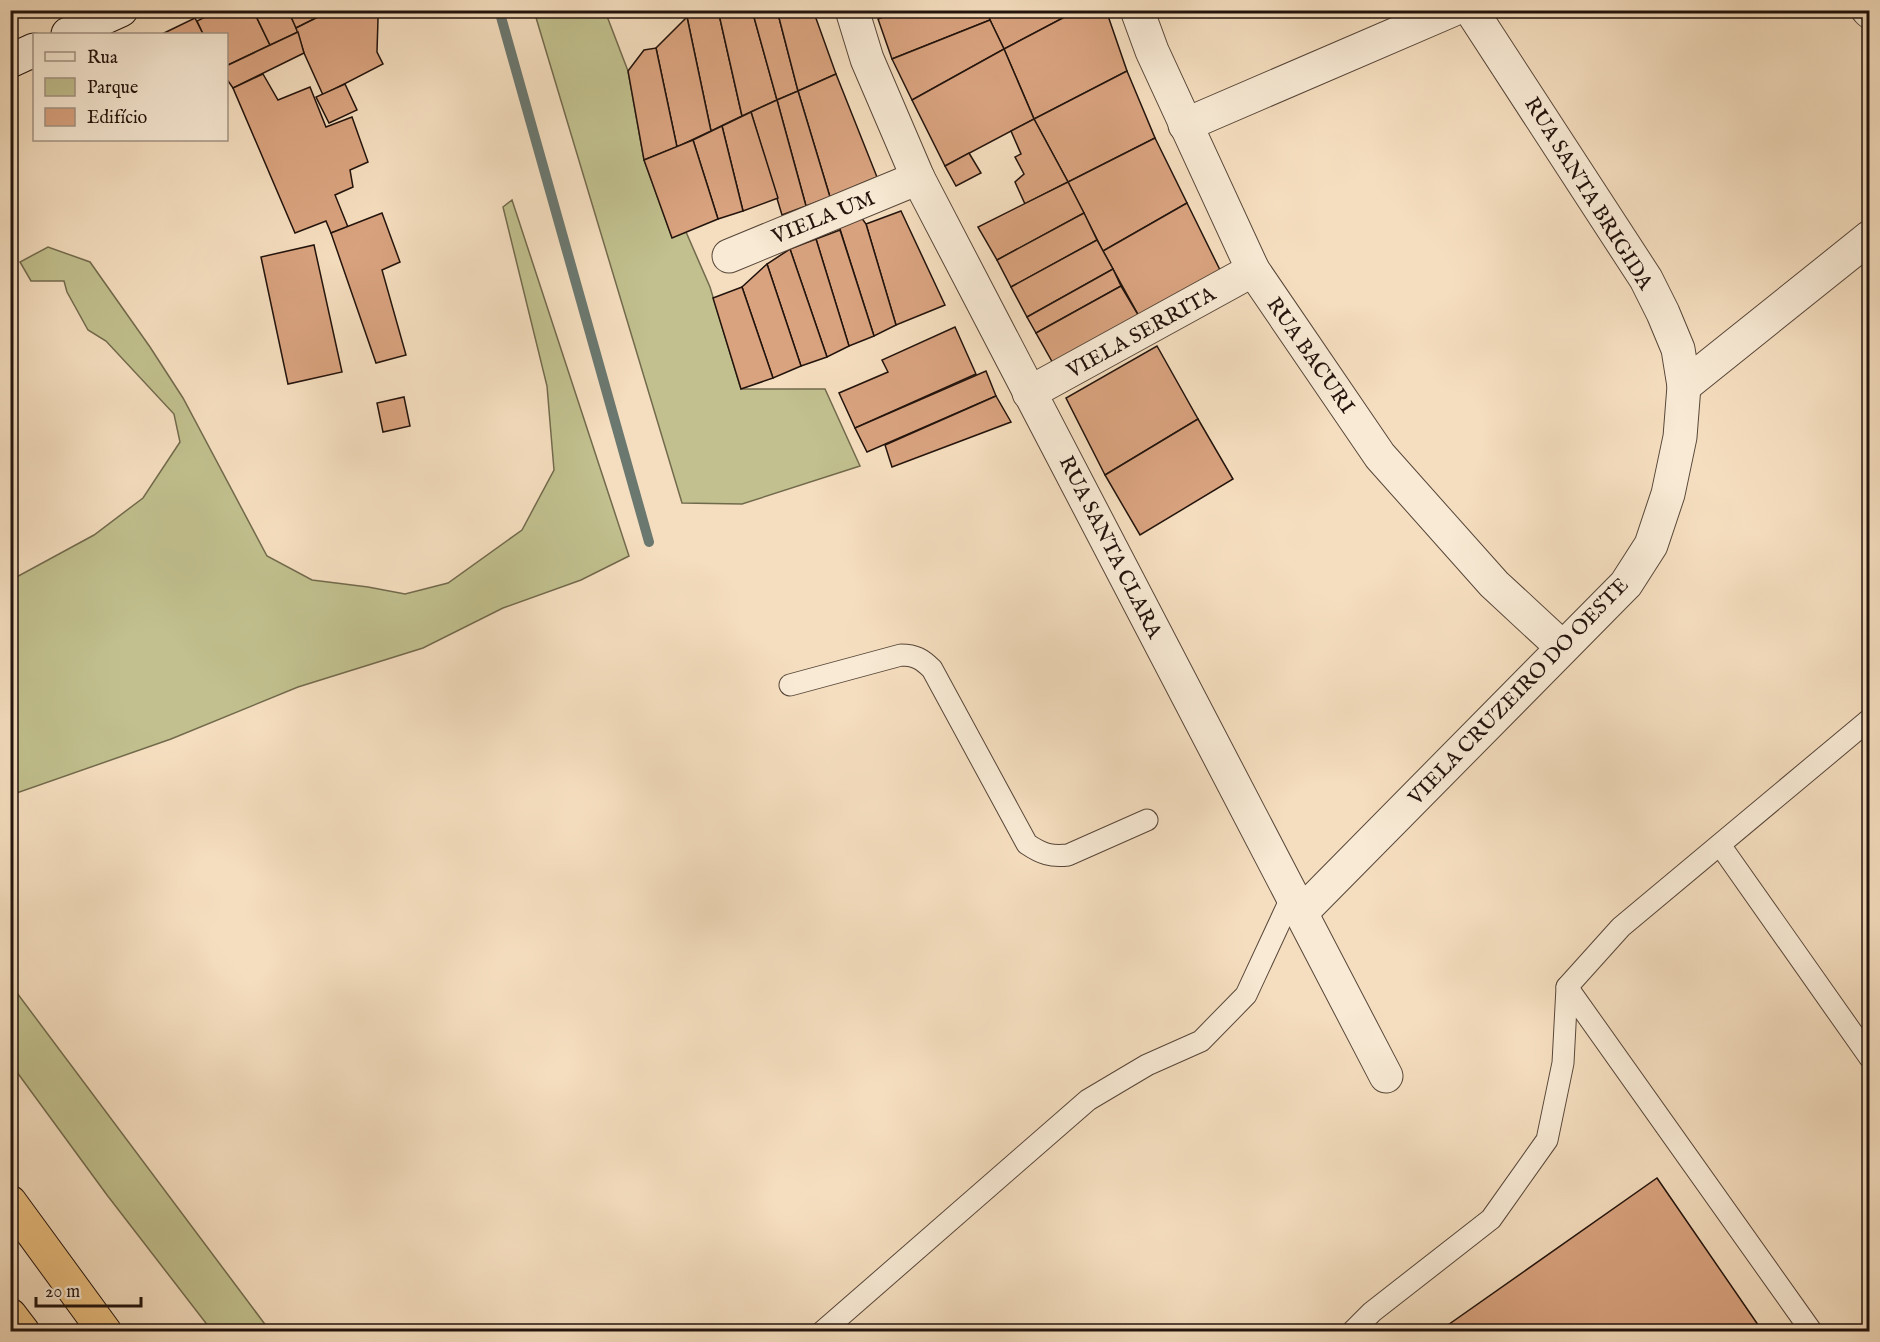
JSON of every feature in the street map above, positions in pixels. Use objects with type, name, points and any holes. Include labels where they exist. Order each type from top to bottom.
[{"type":"highway","points":[[10,1202],[105,1332]]},
{"type":"highway","points":[[10,1314],[23,1332]]},
{"type":"street","points":[[70,33],[121,10]]},
{"type":"street","name":"RUA SANTA CLARA","points":[[852,10],[867,59],[918,178],[1386,1076]]},
{"type":"street","name":"RUA BACURI","points":[[1137,10],[1152,51],[1185,125],[1253,270],[1380,456],[1494,584],[1562,647]]},
{"type":"street","points":[[1185,125],[1452,10]]},
{"type":"street","name":"RUA SANTA BRIGIDA","points":[[1472,10],[1646,279],[1678,350],[1684,386]]},
{"type":"street","points":[[10,61],[33,50]]},
{"type":"street","name":"VIELA UM","points":[[729,256],[918,178]]},
{"type":"street","points":[[1684,386],[1869,237]]},
{"type":"street","name":"VIELA SERRITA","points":[[1029,393],[1253,270]]},
{"type":"street","name":"VIELA CRUZEIRO DO OESTE","points":[[1296,904],[1626,584],[1651,545],[1668,494],[1680,437],[1684,386]]},
{"type":"lane","points":[[790,685],[901,655],[913,655],[923,660],[932,669],[1027,844],[1041,854],[1054,857],[1068,855],[1147,820]]},
{"type":"lane","points":[[1352,1332],[1372,1312],[1491,1219],[1547,1140],[1563,1063],[1567,987],[1621,927],[1869,720]]},
{"type":"lane","points":[[1720,845],[1869,1058]]},
{"type":"lane","points":[[822,1332],[1088,1100],[1147,1065],[1201,1041],[1246,995],[1296,904]]},
{"type":"lane","points":[[1567,987],[1812,1332]]},
{"type":"green space","points":[[534,11],[605,11],[628,71],[644,160],[672,237],[686,232],[710,287],[741,389],[825,389],[860,466],[742,504],[682,503]]},
{"type":"green space","points":[[512,200],[629,556],[581,580],[503,608],[423,648],[298,687],[171,739],[11,795],[11,580],[94,535],[143,498],[180,442],[174,414],[106,341],[88,330],[67,292],[64,281],[31,281],[20,262],[48,247],[90,262],[183,398],[267,556],[312,580],[405,594],[448,583],[522,530],[554,470],[547,386],[503,207]]},
{"type":"green space","points":[[11,985],[270,1331],[212,1331],[107,1195],[11,1064]]},
{"type":"building","points":[[219,10],[253,10],[270,45],[228,65],[228,33],[203,33],[197,21]]},
{"type":"building","points":[[253,10],[288,10],[298,32],[270,45]]},
{"type":"building","points":[[288,10],[332,10],[296,28]]},
{"type":"building","points":[[332,10],[375,10],[378,19],[377,52],[383,64],[323,95],[304,53],[296,28]]},
{"type":"building","points":[[702,10],[718,10],[742,116],[711,131],[687,17]]},
{"type":"building","points":[[718,10],[752,10],[777,100],[742,116]]},
{"type":"building","points":[[752,10],[777,10],[798,91],[777,100]]},
{"type":"building","points":[[777,10],[813,10],[836,74],[798,91]]},
{"type":"building","points":[[904,10],[988,10],[990,20],[892,59],[878,19]]},
{"type":"building","points":[[988,10],[1078,10],[1004,49],[990,20]]},
{"type":"building","points":[[1078,10],[1106,10],[1127,71],[1034,119],[1004,49]]},
{"type":"building","points":[[687,17],[711,131],[677,147],[656,48]]},
{"type":"building","points":[[195,18],[202,33],[164,33]]},
{"type":"building","points":[[990,20],[1004,49],[912,100],[892,59]]},
{"type":"building","points":[[298,32],[304,53],[233,88],[228,81],[228,65]]},
{"type":"building","points":[[656,48],[677,147],[644,160],[628,71],[644,50]]},
{"type":"building","points":[[1004,49],[1034,119],[945,166],[912,100]]},
{"type":"building","points":[[1127,71],[1155,138],[1068,182],[1034,119]]},
{"type":"building","points":[[263,74],[278,100],[310,87],[326,127],[352,117],[368,162],[350,170],[353,187],[335,195],[348,227],[331,233],[326,221],[295,233],[233,88]]},
{"type":"building","points":[[836,74],[877,177],[830,197],[798,91]]},
{"type":"building","points":[[345,84],[357,110],[329,123],[316,97]]},
{"type":"building","points":[[798,91],[830,197],[806,206],[777,100]]},
{"type":"building","points":[[777,100],[806,206],[782,215],[751,112]]},
{"type":"building","points":[[751,112],[778,198],[743,211],[722,126]]},
{"type":"building","points":[[1034,119],[1068,182],[1025,204],[1015,182],[1024,174],[1015,157],[1021,154],[1011,131]]},
{"type":"building","points":[[722,126],[743,211],[718,219],[693,140]]},
{"type":"building","points":[[1155,138],[1187,203],[1103,251],[1068,182]]},
{"type":"building","points":[[693,140],[718,219],[672,238],[644,160]]},
{"type":"building","points":[[969,153],[981,173],[956,186],[945,166]]},
{"type":"building","points":[[1068,182],[1084,213],[997,260],[978,227]]},
{"type":"building","points":[[1187,203],[1221,272],[1140,318],[1103,251]]},
{"type":"building","points":[[901,211],[945,305],[896,325],[866,224]]},
{"type":"building","points":[[382,213],[400,262],[382,270],[406,355],[376,363],[331,233]]},
{"type":"building","points":[[1084,213],[1097,240],[1011,287],[997,260]]},
{"type":"building","points":[[861,217],[866,224],[896,325],[874,336],[839,226]]},
{"type":"building","points":[[840,230],[874,336],[849,346],[816,239]]},
{"type":"building","points":[[816,239],[849,346],[827,357],[790,249]]},
{"type":"building","points":[[1097,240],[1113,269],[1027,317],[1011,287]]},
{"type":"building","points":[[314,245],[342,372],[288,384],[261,257]]},
{"type":"building","points":[[790,249],[827,357],[801,366],[767,264]]},
{"type":"building","points":[[767,264],[801,366],[773,378],[742,287]]},
{"type":"building","points":[[1113,269],[1121,286],[1036,333],[1027,317]]},
{"type":"building","points":[[1121,286],[1140,318],[1054,365],[1036,333]]},
{"type":"building","points":[[742,287],[773,378],[741,389],[713,298]]},
{"type":"building","points":[[955,327],[976,374],[855,428],[839,393],[888,372],[882,360]]},
{"type":"building","points":[[1157,346],[1198,419],[1105,475],[1066,398]]},
{"type":"building","points":[[986,371],[996,396],[867,452],[855,428]]},
{"type":"building","points":[[996,396],[1011,422],[892,467],[885,445]]},
{"type":"building","points":[[404,397],[410,426],[383,432],[377,403]]},
{"type":"building","points":[[1198,419],[1233,479],[1140,535],[1105,475]]},
{"type":"building","points":[[1657,1178],[1763,1332],[1438,1332]]},
{"type":"waterway","points":[[499,10],[649,542]]}]
